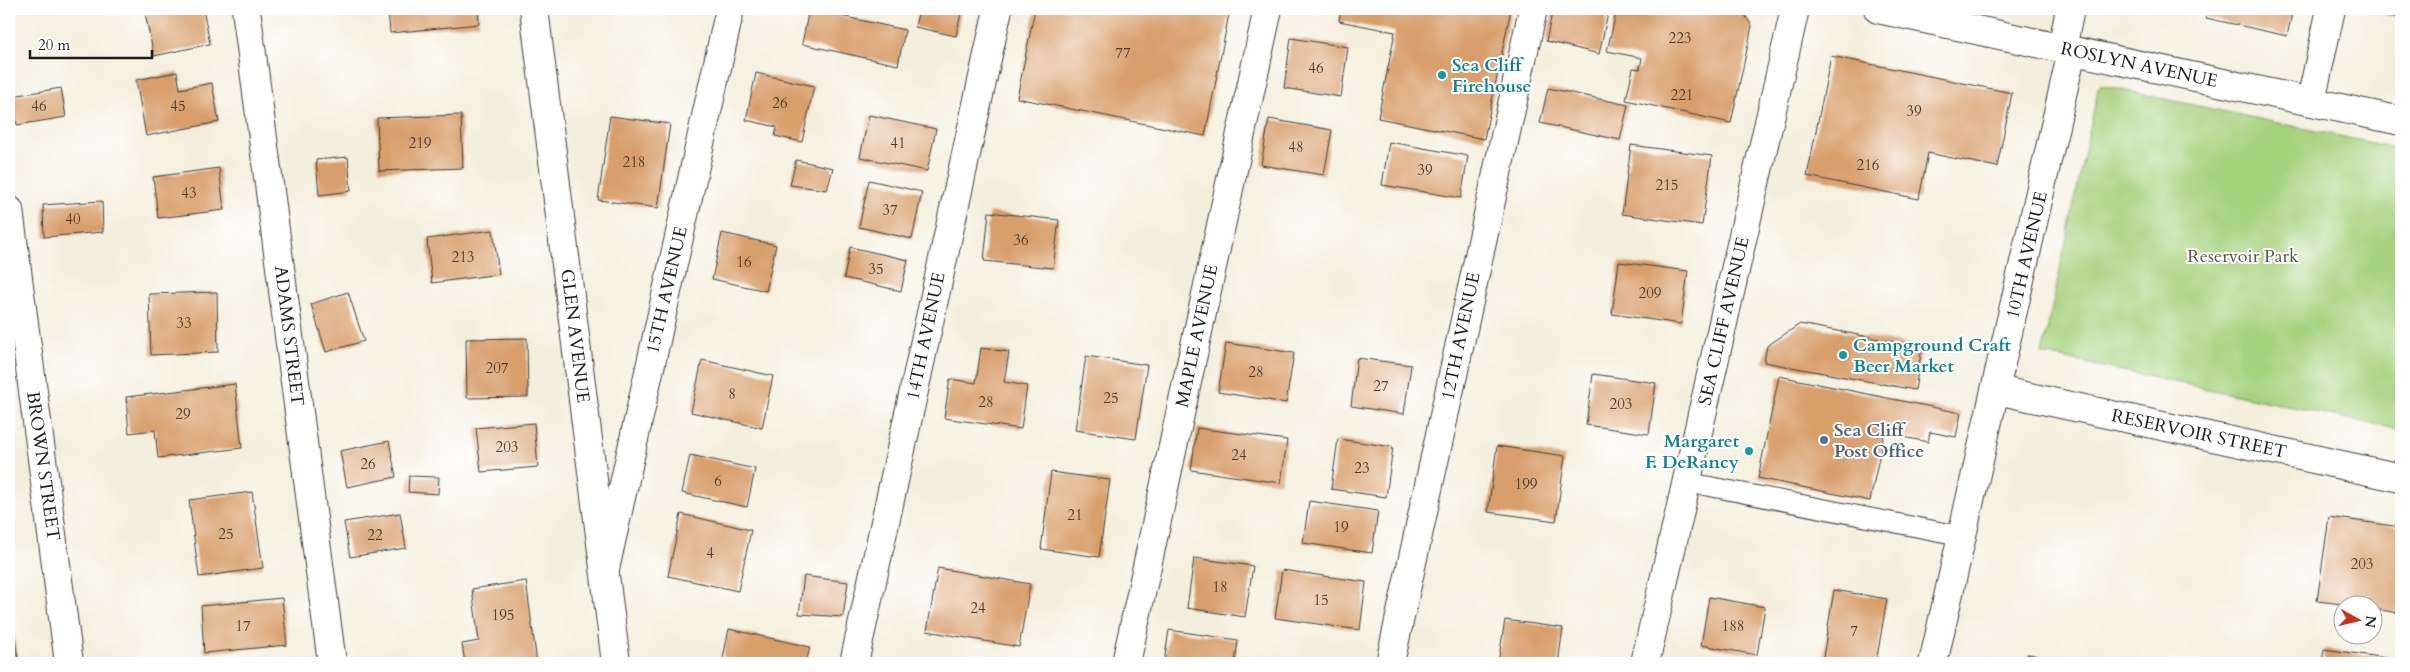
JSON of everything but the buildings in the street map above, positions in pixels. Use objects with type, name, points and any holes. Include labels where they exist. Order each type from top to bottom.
[{"type":"street","name":"ADAMS STREET","points":[[246,9],[332,663]]},
{"type":"street","name":"GLEN AVENUE","points":[[534,9],[616,663]]},
{"type":"street","name":"15TH AVENUE","points":[[605,571],[730,9]]},
{"type":"street","name":"14TH AVENUE","points":[[854,663],[998,9]]},
{"type":"street","name":"MAPLE AVENUE","points":[[1126,663],[1268,9]]},
{"type":"street","name":"12TH AVENUE","points":[[1390,663],[1533,9]]},
{"type":"street","name":"SEA CLIFF AVENUE","points":[[1645,663],[1795,9]]},
{"type":"street","name":"ROSLYN AVENUE","points":[[1878,9],[2401,121]]},
{"type":"street","name":"10TH AVENUE","points":[[1933,663],[1997,390],[2067,50],[2070,9]]},
{"type":"street","points":[[2311,101],[2332,9]]},
{"type":"street","name":"BROWN STREET","points":[[9,210],[68,663]]},
{"type":"street","name":"RESERVOIR STREET","points":[[1997,390],[2401,478]]},
{"type":"lane","points":[[1687,482],[1962,536]]},
{"type":"green space","name":"Reservoir Park","points":[[2099,85],[2401,149],[2401,430],[2042,354]]},
{"type":"place","name":"Sea Cliff Firehouse","points":[[1442,75]]},
{"type":"place","name":"Campground Craft Beer Market","points":[[1843,355]]},
{"type":"place","name":"Sea Cliff Post Office","points":[[1824,440]]},
{"type":"place","name":"Margaret F. DeRancy","points":[[1749,451]]}]
